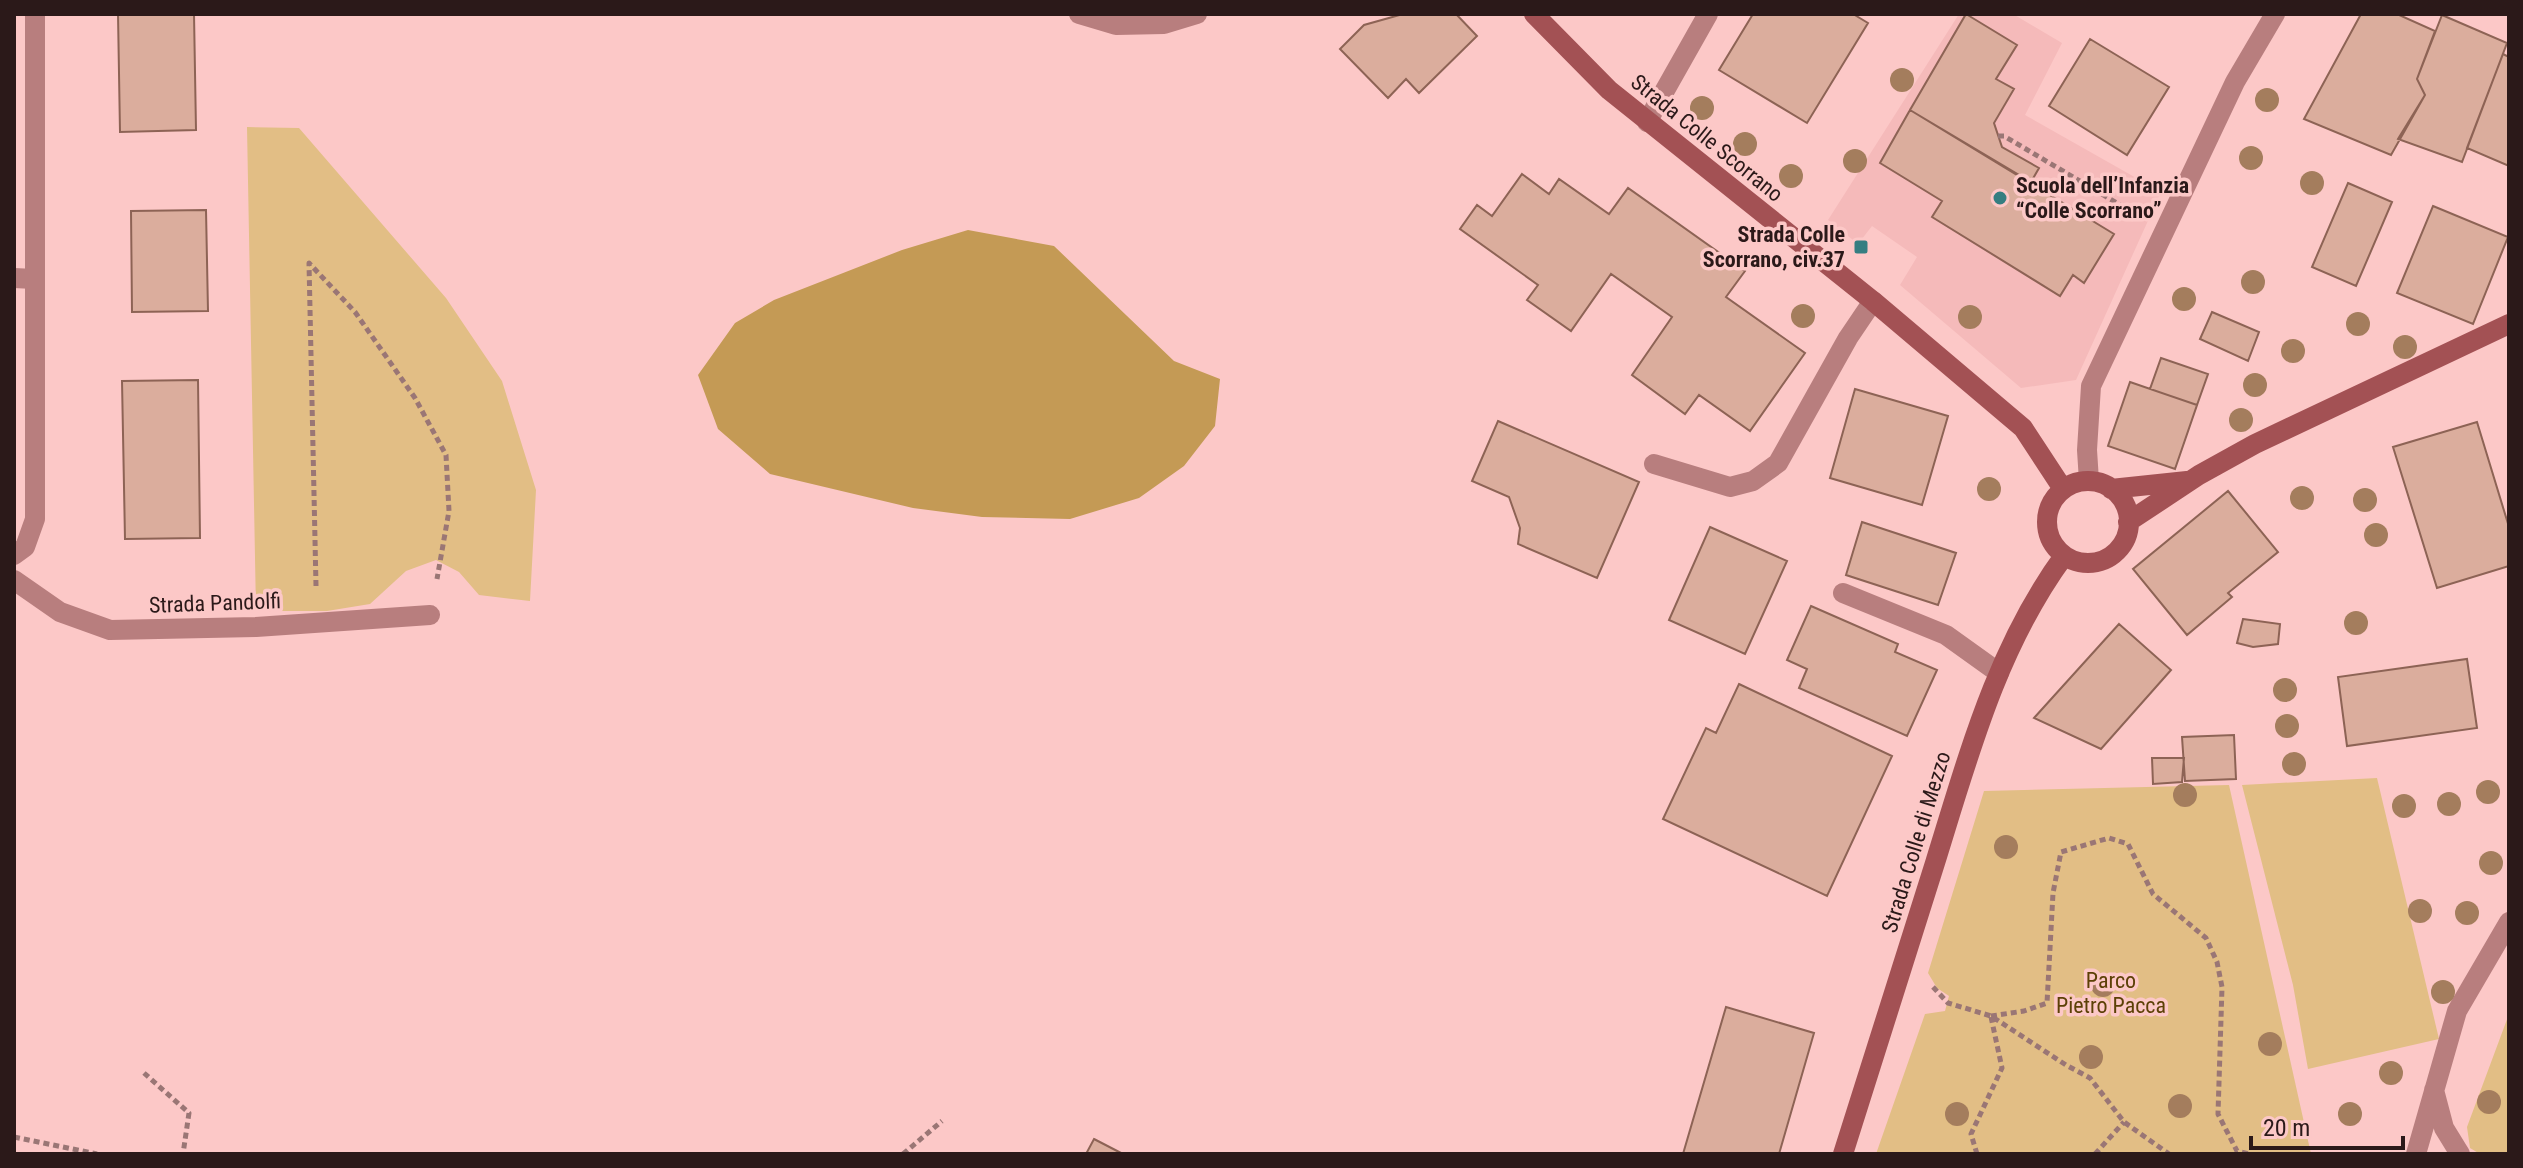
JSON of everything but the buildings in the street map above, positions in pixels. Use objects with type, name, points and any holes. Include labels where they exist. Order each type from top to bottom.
[{"type":"street","points":[[14,555],[25,547],[35,519],[24,278],[35,14]]},
{"type":"street","points":[[1079,14],[1116,25],[1164,24],[1197,14]]},
{"type":"street","name":"Strada Colle Scorrano","points":[[1534,14],[1609,90],[1873,301],[2023,428],[2063,489]]},
{"type":"street","points":[[1647,122],[1708,14]]},
{"type":"street","points":[[2089,481],[2087,450],[2091,386],[2235,82],[2275,14]]},
{"type":"street","points":[[1654,464],[1730,487],[1753,481],[1778,463],[1848,338],[1873,301]]},
{"type":"street","points":[[2128,522],[2191,480],[2255,444],[2509,324]]},
{"type":"street","points":[[2111,489],[2191,480]]},
{"type":"street","points":[[2089,481],[2111,489],[2121,498],[2128,522],[2122,543],[2107,558],[2085,563],[2064,556],[2050,539],[2047,529],[2050,506],[2063,489],[2081,482],[2089,481]]},
{"type":"street","name":"Strada Colle di Mezzo","points":[[1843,1154],[1974,737],[2021,625],[2064,556]]},
{"type":"street","name":"Strada Pandolfi","points":[[14,580],[60,612],[110,630],[256,627],[430,615]]},
{"type":"street","points":[[1843,593],[1946,635],[1999,673]]},
{"type":"street","points":[[2416,1154],[2457,1011],[2509,922]]},
{"type":"street","points":[[2434,1090],[2444,1128],[2460,1154]]},
{"type":"path","points":[[1998,136],[2004,136],[2137,215]]},
{"type":"path","points":[[316,623],[309,263],[355,312],[415,398],[446,455],[449,511],[430,615]]},
{"type":"path","points":[[1991,1016],[2024,1011],[2047,1003],[2053,893],[2061,852],[2109,838],[2128,844],[2153,894],[2206,938],[2217,962],[2222,987],[2218,1114],[2237,1151],[2249,1154]]},
{"type":"path","points":[[1906,956],[1948,1003],[1991,1016],[2090,1078],[2124,1122],[2169,1154]]},
{"type":"path","points":[[1977,1154],[1971,1134],[2002,1068],[1991,1016]]},
{"type":"path","points":[[144,1073],[189,1113],[183,1154]]},
{"type":"path","points":[[903,1154],[942,1121]]},
{"type":"path","points":[[2095,1154],[2124,1122]]},
{"type":"path","points":[[14,1137],[97,1154]]},
{"type":"shaded area","name":"Scuola dell’Infanzia “Colle Scorrano”","points":[[1959,14],[2013,14],[2062,43],[2025,115],[2161,192],[2076,380],[2021,388],[1900,285],[1917,257],[1872,226],[1858,244],[1828,220]]},
{"type":"shaded area","points":[[968,230],[1054,246],[1174,361],[1220,379],[1215,426],[1184,466],[1139,498],[1070,519],[982,517],[913,508],[770,474],[718,429],[698,375],[735,323],[774,300],[902,250]]},
{"type":"green space","points":[[247,127],[299,128],[446,298],[502,381],[536,490],[530,601],[479,595],[459,572],[436,560],[406,571],[370,604],[327,611],[256,611]]},
{"type":"green space","points":[[2377,778],[2439,1039],[2308,1069],[2293,985],[2242,785]]},
{"type":"green space","name":"Parco Pietro Pacca","points":[[2229,785],[2311,1154],[1876,1154],[1925,1014],[1945,1011],[1949,996],[1937,988],[1928,973],[1984,791]]},
{"type":"green space","points":[[2509,1014],[2509,1154],[2480,1154],[2470,1148],[2467,1127]]},
{"type":"place","name":"Scuola dell’Infanzia “Colle Scorrano”","points":[[2000,198]]},
{"type":"place","name":"Strada Colle Scorrano, civ.37","points":[[1861,247]]}]
